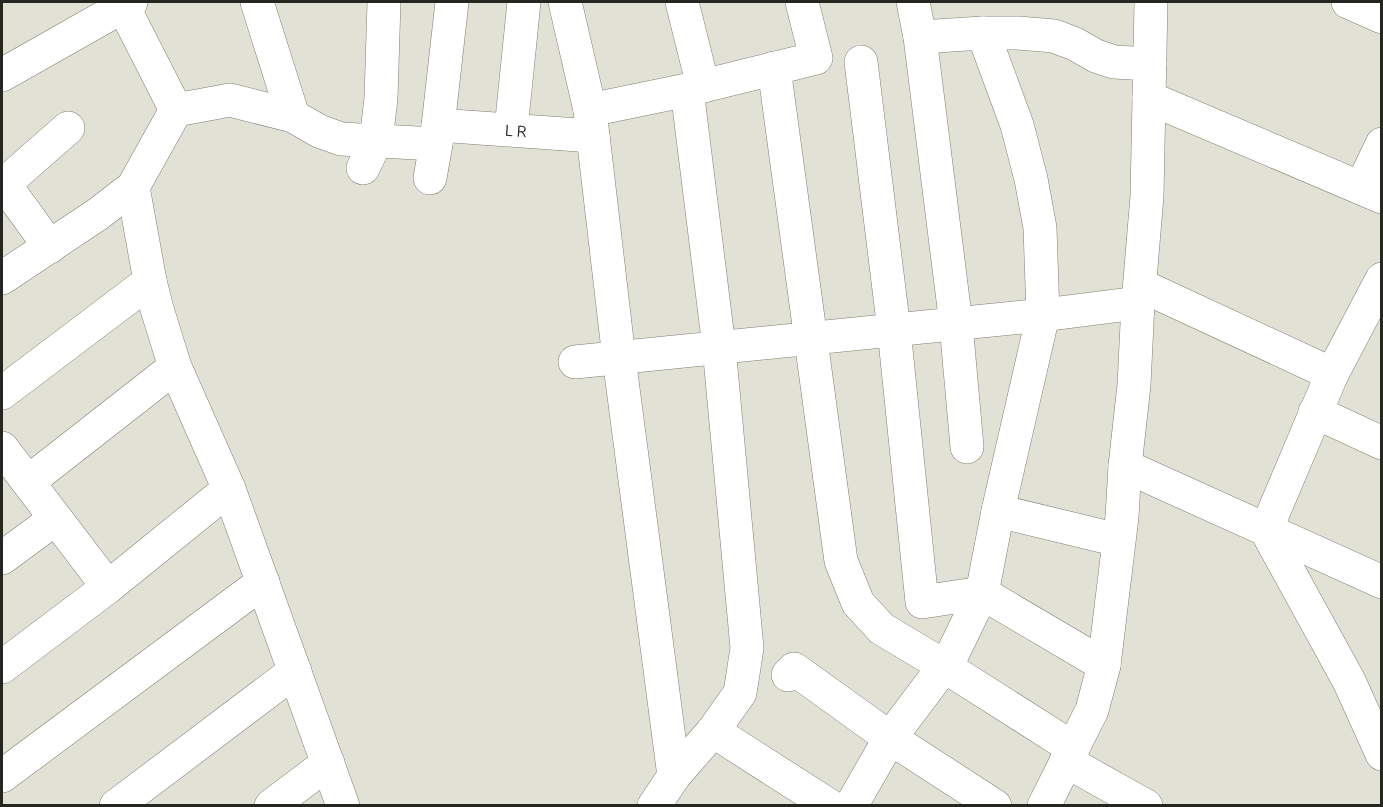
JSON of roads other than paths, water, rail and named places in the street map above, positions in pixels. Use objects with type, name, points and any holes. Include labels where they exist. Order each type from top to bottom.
[{"type":"street","points":[[257,2],[293,116]]},
{"type":"street","points":[[370,154],[381,98],[384,2]]},
{"type":"street","points":[[430,178],[452,2]]},
{"type":"street","points":[[511,129],[524,2]]},
{"type":"street","points":[[565,2],[592,123],[619,358],[664,796]]},
{"type":"street","points":[[664,796],[740,693],[747,648],[695,88],[682,2]]},
{"type":"street","name":"L R","points":[[176,110],[230,100],[293,116],[319,131],[370,154],[437,134],[592,123],[695,88],[816,58],[802,2]]},
{"type":"street","points":[[913,2],[920,37],[956,324],[967,447]]},
{"type":"street","points":[[1044,806],[1092,710],[1104,665],[1122,517],[1134,385],[1146,196],[1151,2]]},
{"type":"street","points":[[1348,2],[1382,17]]},
{"type":"street","points":[[2,75],[127,4],[176,110],[133,187],[50,247],[2,278]]},
{"type":"street","points":[[920,37],[983,33],[1054,36],[1114,62],[1150,64]]},
{"type":"street","points":[[851,806],[890,738],[951,657],[982,593],[998,511],[1043,315],[1040,228],[1031,179],[1017,125],[983,33]]},
{"type":"street","points":[[861,62],[894,330],[922,602],[982,593],[1104,665]]},
{"type":"street","points":[[774,68],[841,561],[858,603],[882,629],[944,666],[1146,806]]},
{"type":"street","points":[[1149,98],[1371,193],[1382,144]]},
{"type":"street","points":[[50,247],[2,183],[68,128]]},
{"type":"street","points":[[133,187],[150,281],[175,367],[229,489],[343,806]]},
{"type":"street","points":[[1266,530],[1332,374],[1372,318],[1382,279]]},
{"type":"street","points":[[2,393],[150,281]]},
{"type":"street","points":[[575,362],[1043,315],[1139,294],[1332,374]]},
{"type":"street","points":[[28,483],[175,367]]},
{"type":"street","points":[[1315,412],[1382,443]]},
{"type":"street","points":[[2,448],[108,587]]},
{"type":"street","points":[[1125,466],[1382,582]]},
{"type":"street","points":[[2,667],[108,587],[229,489]]},
{"type":"street","points":[[998,511],[1118,540]]},
{"type":"street","points":[[2,558],[55,519]]},
{"type":"street","points":[[1266,530],[1349,681],[1381,751]]},
{"type":"street","points":[[2,776],[262,582]]},
{"type":"street","points":[[788,675],[794,669],[890,738],[995,806]]},
{"type":"street","points":[[116,806],[294,671]]},
{"type":"street","points":[[713,731],[830,806]]},
{"type":"street","points":[[271,806],[328,764]]}]
